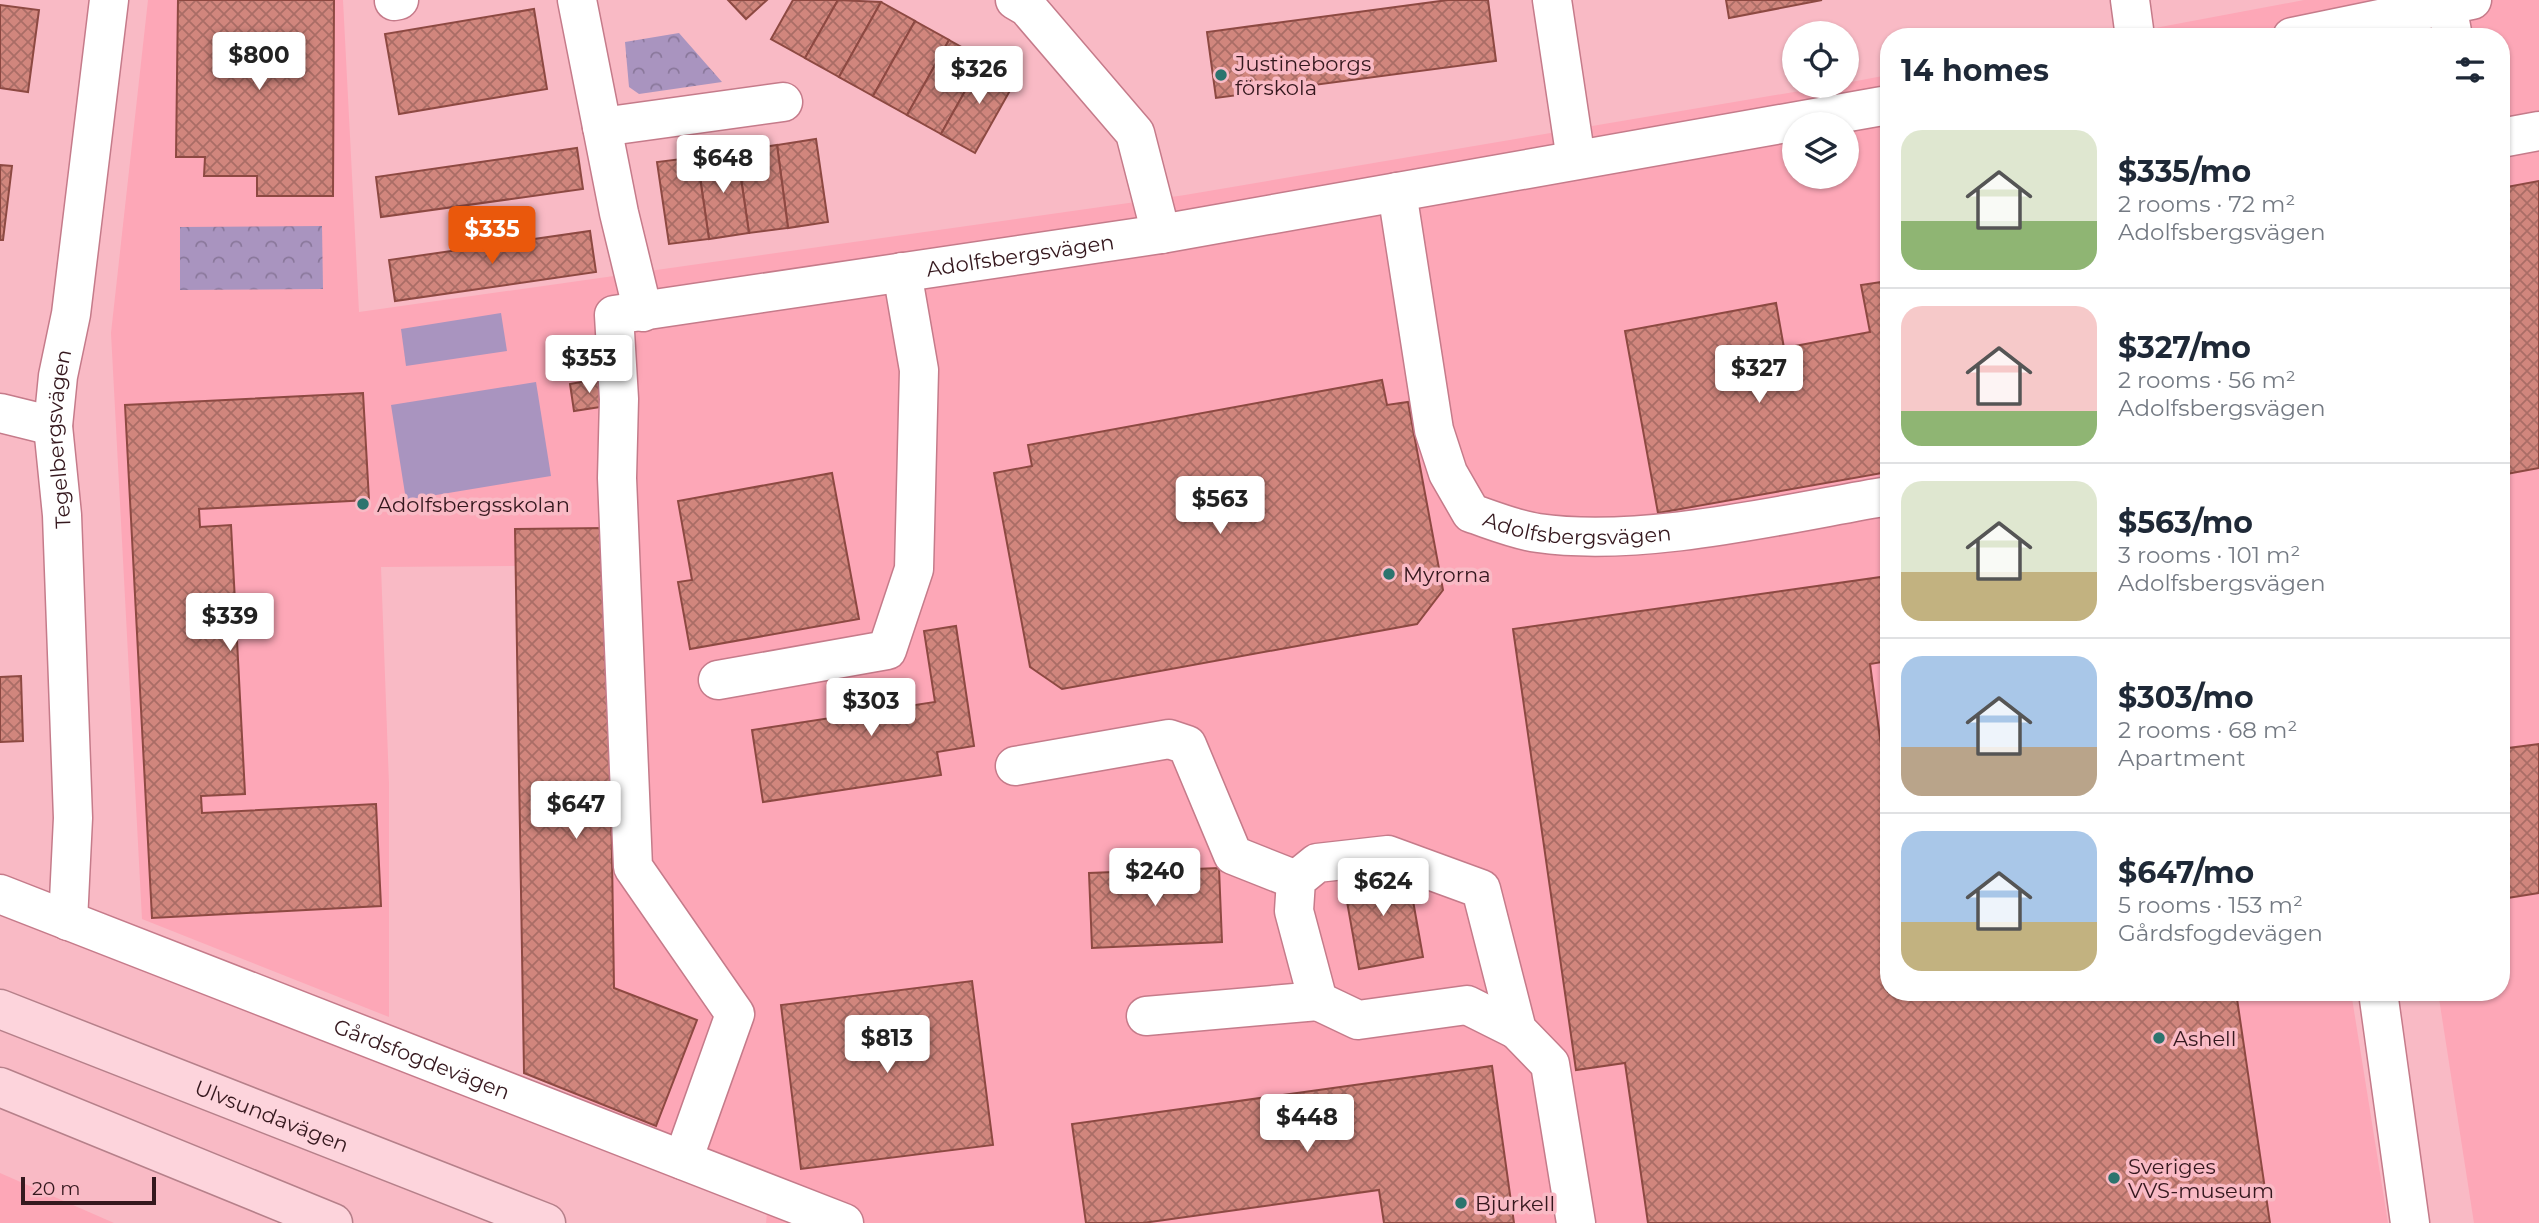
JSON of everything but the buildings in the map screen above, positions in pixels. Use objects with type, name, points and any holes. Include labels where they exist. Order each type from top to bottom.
[{"type":"main road","name":"Ulvsundavägen","points":[[0,1009],[546,1223]]},
{"type":"main road","points":[[0,1087],[333,1223]]},
{"type":"street","name":"Tegelbergsvägen","points":[[68,921],[73,818],[62,515],[53,426],[58,376],[71,314],[109,0]]},
{"type":"street","points":[[394,1],[399,0]]},
{"type":"street","points":[[577,0],[602,127],[629,313],[619,399],[617,478],[633,867],[735,1014],[683,1160]]},
{"type":"street","points":[[2130,0],[2134,28]]},
{"type":"street","points":[[1030,2],[1135,133],[1161,234]]},
{"type":"street","points":[[1562,5],[1576,160]]},
{"type":"street","points":[[2357,28],[2457,14]]},
{"type":"street","points":[[602,127],[783,102]]},
{"type":"street","name":"Adolfsbergsvägen","points":[[629,313],[1161,234],[1880,106]]},
{"type":"street","points":[[2510,136],[2539,131]]},
{"type":"street","name":"Adolfsbergsvägen","points":[[1396,192],[1434,430],[1448,473],[1471,513],[1536,533],[1607,536],[1675,530],[1880,497]]},
{"type":"street","points":[[718,680],[887,650],[914,569],[919,370],[902,272]]},
{"type":"street","points":[[0,413],[53,426]]},
{"type":"street","points":[[1015,766],[1169,739],[1187,745],[1233,855],[1296,880]]},
{"type":"street","points":[[1318,1001],[1294,911],[1296,880],[1317,863],[1388,855],[1481,889],[1517,1030]]},
{"type":"street","name":"Gårdsfogdevägen","points":[[0,894],[844,1223]]},
{"type":"street","points":[[1146,1016],[1318,1001],[1358,1020],[1466,1005],[1517,1030],[1550,1064],[1576,1223]]},
{"type":"street","points":[[2379,1001],[2410,1223]]},
{"type":"shaded area","points":[[148,0],[343,0],[359,312],[1185,195],[1782,94],[1782,98],[1859,98],[1859,81],[1880,77],[1880,1001],[2352,1001],[2388,1223],[766,1223],[770,1183],[524,1073],[516,566],[381,567],[389,784],[389,1017],[142,919],[111,333]]},
{"type":"shaded area","points":[[2304,0],[2539,0],[2539,1223],[2474,1223],[2439,1001],[2510,1001],[2510,28],[2155,28]]},
{"type":"shaded area","points":[[0,1173],[114,1223],[0,1223]]},
{"type":"green space","points":[[679,33],[722,82],[639,94],[629,87],[625,42]]},
{"type":"green space","points":[[322,226],[323,289],[180,290],[180,227]]},
{"type":"green space","points":[[501,313],[507,351],[406,366],[401,329]]},
{"type":"green space","points":[[536,382],[551,476],[406,500],[391,405]]},
{"type":"place","name":"Justineborgs förskola","points":[[1221,75]]},
{"type":"place","name":"Adolfsbergsskolan","points":[[363,504]]},
{"type":"place","name":"Myrorna","points":[[1389,574]]},
{"type":"place","name":"Ashell","points":[[2159,1038]]},
{"type":"place","name":"Sveriges VVS-museum","points":[[2114,1178]]},
{"type":"place","name":"Bjurkell","points":[[1461,1203]]}]
